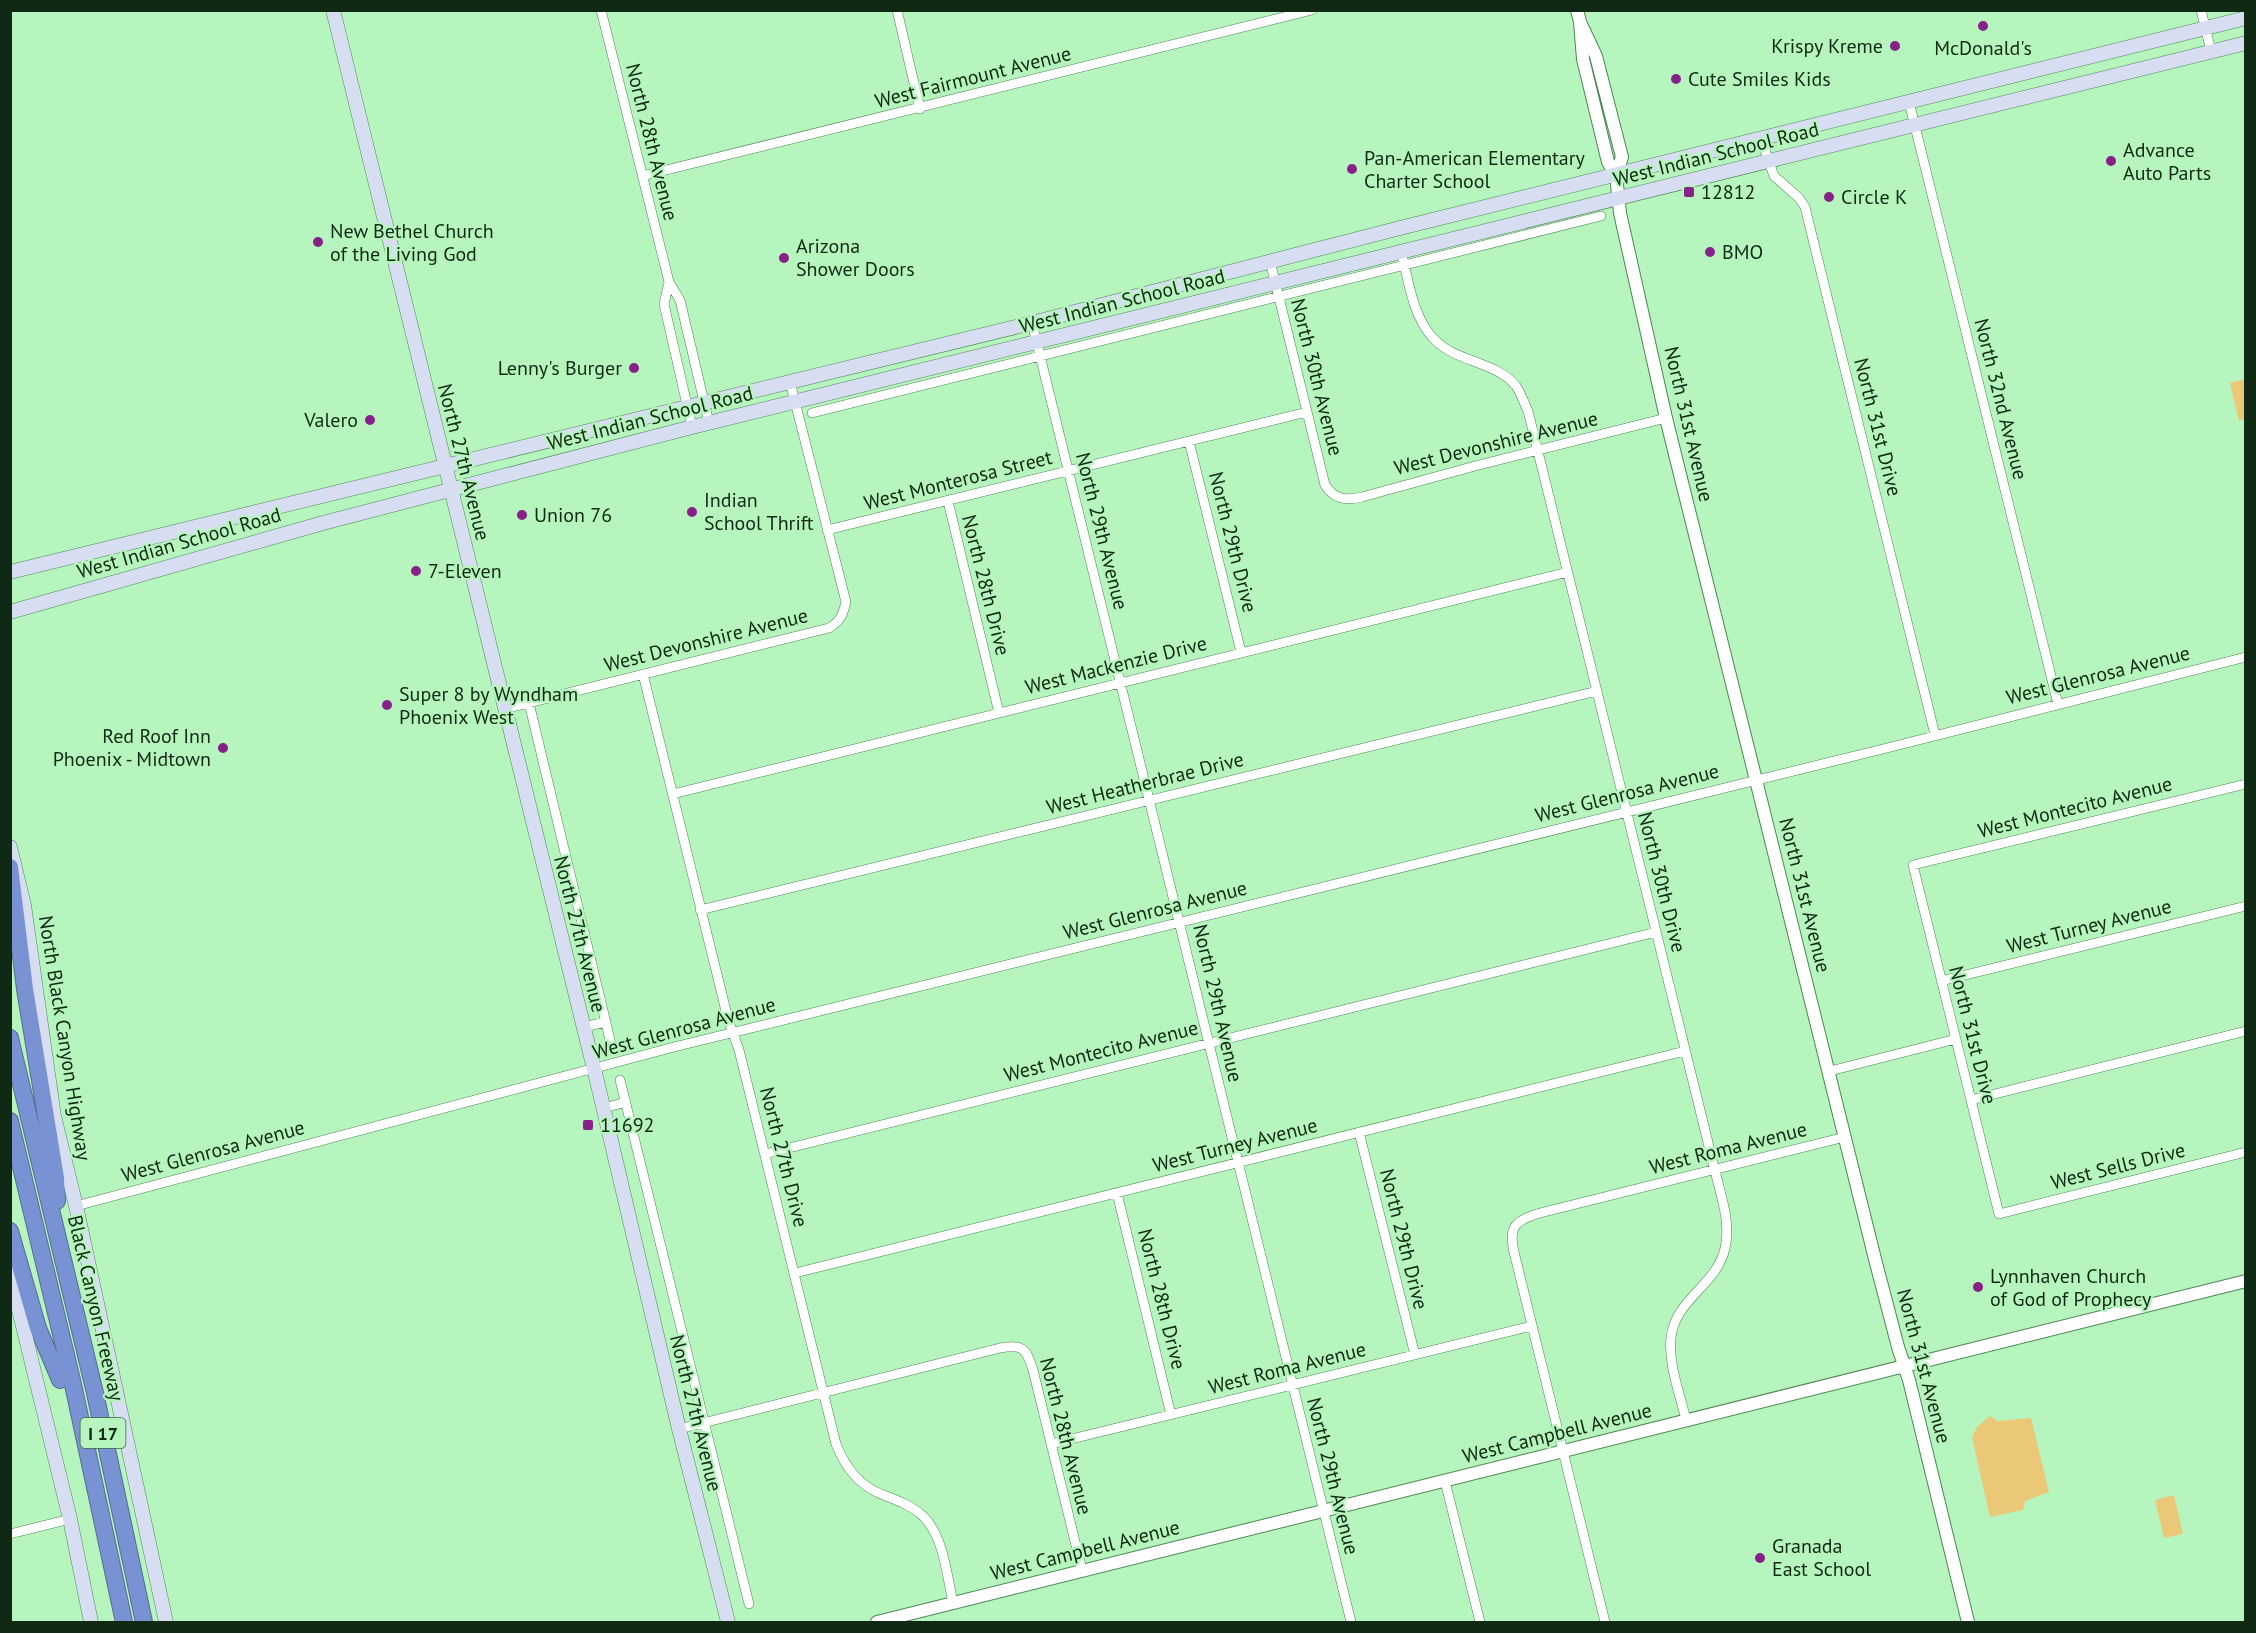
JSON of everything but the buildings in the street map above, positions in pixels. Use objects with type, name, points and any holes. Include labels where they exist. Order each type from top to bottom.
[{"type":"highway","points":[[10,867],[25,989],[56,1178],[60,1244]]},
{"type":"highway","name":"Black Canyon Freeway","points":[[10,1038],[95,1393],[144,1623]]},
{"type":"highway","points":[[22,1088],[20,1114],[97,1452],[133,1623]]},
{"type":"highway","points":[[10,1121],[72,1380],[124,1623]]},
{"type":"highway","name":"I 17","points":[[10,1165],[113,1623]]},
{"type":"highway","points":[[10,1231],[38,1328],[60,1380]]},
{"type":"main road","name":"North 27th Avenue","points":[[333,10],[604,1108],[679,1429],[728,1623]]},
{"type":"main road","name":"West Indian School Road","points":[[10,572],[1032,323],[1270,261],[2246,18]]},
{"type":"main road","name":"West Indian School Road","points":[[10,612],[323,523],[692,427],[1037,342],[1277,290],[1403,259],[1619,198],[2246,43]]},
{"type":"main road","name":"North Black Canyon Highway","points":[[10,847],[24,905],[54,1116],[76,1206],[166,1623]]},
{"type":"main road","points":[[10,1273],[70,1519],[91,1623]]},
{"type":"street","name":"North 28th Avenue","points":[[601,10],[669,282],[680,300],[709,423]]},
{"type":"street","points":[[897,10],[920,109]]},
{"type":"street","name":"West Fairmount Avenue","points":[[642,176],[920,109],[1312,10]]},
{"type":"street","points":[[2201,10],[2211,51]]},
{"type":"street","name":"North 31st Avenue","points":[[1579,16],[1596,56],[1622,158],[1616,175],[1620,213],[1666,418],[1968,1623]]},
{"type":"street","name":"North 32nd Avenue","points":[[1909,102],[2058,704]]},
{"type":"street","name":"North 31st Drive","points":[[1761,139],[1774,176],[1799,198],[1805,207],[1935,735]]},
{"type":"street","name":"West Indian School Road","points":[[1403,259],[1601,216]]},
{"type":"street","name":"North 30th Drive","points":[[1403,259],[1415,308],[1434,340],[1460,356],[1499,373],[1515,386],[1528,411],[1726,1216],[1725,1251],[1715,1273],[1678,1315],[1671,1337],[1673,1363],[1686,1420]]},
{"type":"street","name":"North 30th Avenue","points":[[1270,261],[1324,484],[1335,497]]},
{"type":"street","name":"North 28th Avenue","points":[[669,282],[664,304],[692,427]]},
{"type":"street","name":"West Indian School Road","points":[[812,413],[1041,356],[1277,290]]},
{"type":"street","name":"North 29th Avenue","points":[[1032,323],[1210,1043],[1350,1623]]},
{"type":"street","points":[[790,382],[827,530]]},
{"type":"street","name":"West Monterosa Street","points":[[827,530],[1307,412]]},
{"type":"street","name":"West Devonshire Avenue","points":[[1335,497],[1352,500],[1666,418]]},
{"type":"street","name":"North 29th Drive","points":[[1189,441],[1242,652]]},
{"type":"street","name":"North 28th Drive","points":[[948,501],[999,713]]},
{"type":"street","name":"West Devonshire Avenue","points":[[504,709],[829,628],[843,616],[846,602],[827,530]]},
{"type":"street","name":"West Mackenzie Drive","points":[[673,794],[1568,572]]},
{"type":"street","name":"West Glenrosa Avenue","points":[[76,1206],[733,1034],[2246,657]]},
{"type":"street","name":"North 27th Drive","points":[[643,674],[700,910],[739,1050],[836,1444],[847,1468],[868,1488],[900,1501],[924,1517],[938,1541],[953,1603]]},
{"type":"street","name":"West Heatherbrae Drive","points":[[700,910],[1597,691]]},
{"type":"street","name":"North 27th Avenue","points":[[529,703],[611,1044]]},
{"type":"street","name":"West Montecito Avenue","points":[[1912,865],[2246,784]]},
{"type":"street","name":"North 31st Drive","points":[[1912,865],[1999,1214]]},
{"type":"street","name":"West Turney Avenue","points":[[1941,981],[2246,906]]},
{"type":"street","name":"West Montecito Avenue","points":[[765,1154],[1656,932]]},
{"type":"street","name":"North 27th Avenue","points":[[583,1027],[606,1022]]},
{"type":"street","points":[[1971,1100],[2246,1031]]},
{"type":"street","points":[[1830,1071],[1956,1039]]},
{"type":"street","name":"West Turney Avenue","points":[[795,1273],[1685,1051]]},
{"type":"street","name":"North 27th Avenue","points":[[620,1080],[749,1604]]},
{"type":"street","points":[[604,1108],[626,1102]]},
{"type":"street","name":"North 29th Drive","points":[[1359,1132],[1415,1355]]},
{"type":"street","name":"West Roma Avenue","points":[[1051,1444],[1532,1326],[1512,1244],[1516,1223],[1528,1216],[1845,1137]]},
{"type":"street","name":"West Sells Drive","points":[[1999,1214],[2246,1152]]},
{"type":"street","name":"North 28th Drive","points":[[1117,1193],[1172,1415]]},
{"type":"street","name":"West Campbell Avenue","points":[[877,1623],[2246,1281]]},
{"type":"street","points":[[1532,1326],[1605,1623]]},
{"type":"street","name":"North 28th Avenue","points":[[824,1393],[1000,1348],[1012,1346],[1025,1350],[1030,1361],[1082,1570]]},
{"type":"street","points":[[679,1429],[824,1393]]},
{"type":"street","points":[[1445,1481],[1480,1623]]},
{"type":"street","points":[[10,1534],[70,1519]]},
{"type":"shaded area","points":[[2245,379],[2245,419],[2239,421],[2230,383]]},
{"type":"shaded area","points":[[1990,1416],[1997,1421],[2031,1418],[2049,1492],[2025,1501],[2023,1510],[1990,1517],[1972,1437],[1977,1427]]},
{"type":"shaded area","points":[[2174,1495],[2183,1534],[2164,1538],[2155,1500]]},
{"type":"place","name":"McDonald's","points":[[1983,26]]},
{"type":"place","name":"Krispy Kreme","points":[[1895,46]]},
{"type":"place","name":"Cute Smiles Kids","points":[[1676,79]]},
{"type":"place","name":"Advance Auto Parts","points":[[2111,161]]},
{"type":"place","name":"Pan-American Elementary Charter School","points":[[1352,169]]},
{"type":"place","name":"12812","points":[[1689,192]]},
{"type":"place","name":"Circle K","points":[[1829,197]]},
{"type":"place","name":"New Bethel Church of the Living God","points":[[318,242]]},
{"type":"place","name":"BMO","points":[[1710,252]]},
{"type":"place","name":"Arizona Shower Doors","points":[[784,258]]},
{"type":"place","name":"Lenny's Burger","points":[[634,368]]},
{"type":"place","name":"Valero","points":[[370,420]]},
{"type":"place","name":"Indian School Thrift","points":[[692,512]]},
{"type":"place","name":"Union 76","points":[[522,515]]},
{"type":"place","name":"7-Eleven","points":[[416,571]]},
{"type":"place","name":"Super 8 by Wyndham Phoenix West","points":[[387,705]]},
{"type":"place","name":"Red Roof Inn Phoenix - Midtown","points":[[223,748]]},
{"type":"place","name":"11692","points":[[588,1125]]},
{"type":"place","name":"Lynnhaven Church of God of Prophecy","points":[[1978,1287]]},
{"type":"place","name":"Granada East School","points":[[1760,1558]]}]
